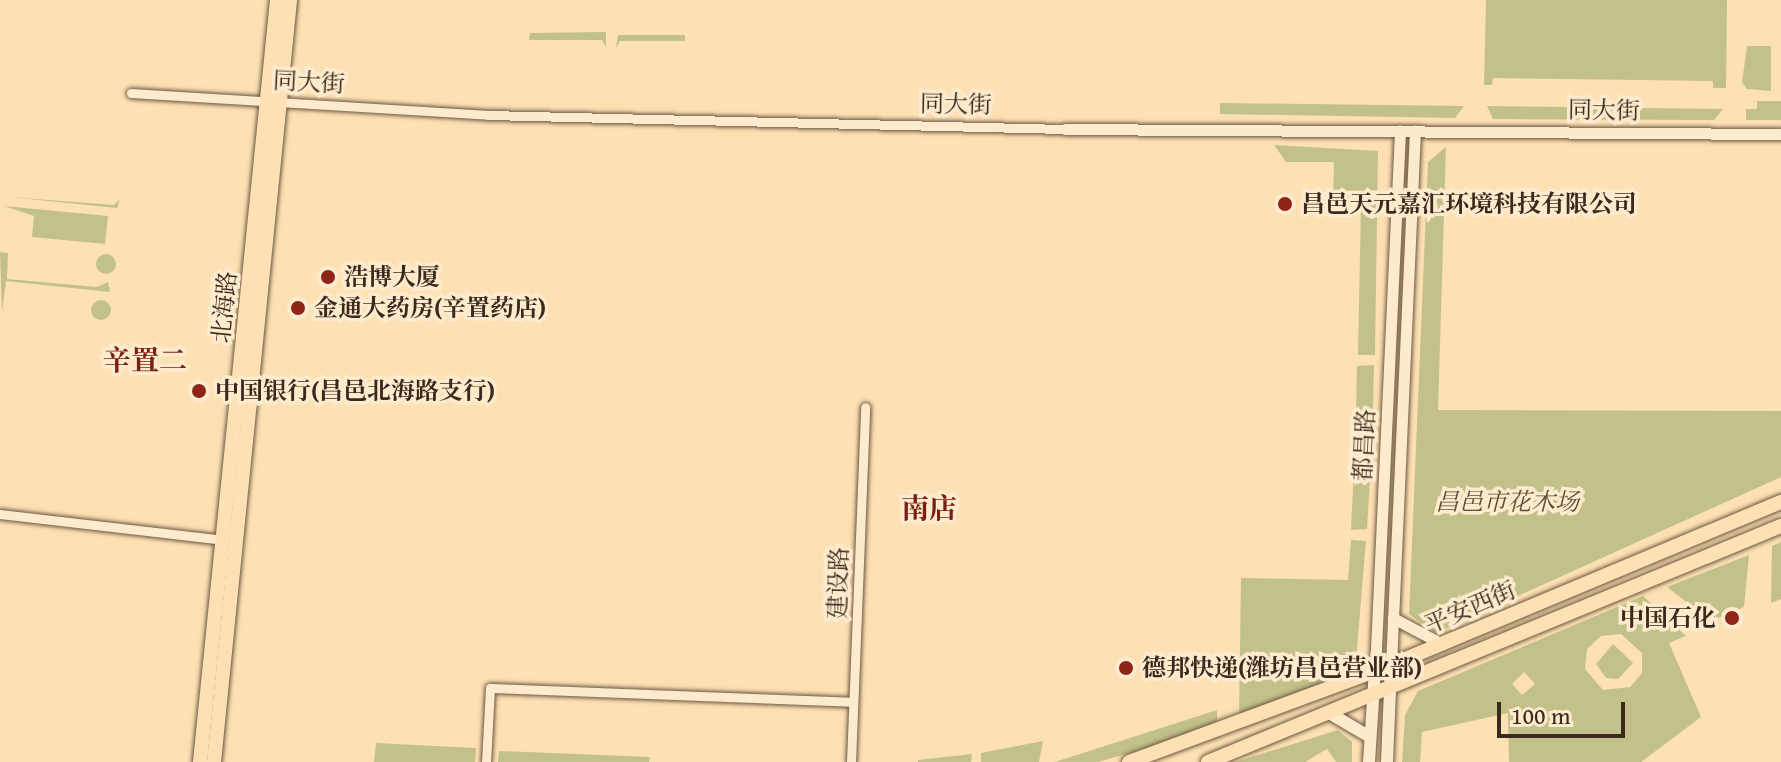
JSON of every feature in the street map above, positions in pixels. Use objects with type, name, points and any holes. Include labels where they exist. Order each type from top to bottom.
[{"type":"main road","name":"北海路","points":[[200,762],[229,541],[273,102],[277,0]]},
{"type":"main road","name":"北海路","points":[[273,102],[290,0]]},
{"type":"main road","name":"平安西街","points":[[1129,762],[1391,665],[1781,502]]},
{"type":"main road","name":"平安西街","points":[[1208,762],[1331,714],[1374,691],[1781,526]]},
{"type":"main road","name":"北海路","points":[[214,762],[229,541]]},
{"type":"main road","name":"都昌路","points":[[1387,762],[1391,665]]},
{"type":"main road","name":"都昌路","points":[[1369,762],[1375,670]]},
{"type":"main road","points":[[1331,714],[1370,737]]},
{"type":"street","name":"同大街","points":[[131,93],[488,115],[1065,129],[1781,134]]},
{"type":"street","name":"都昌路","points":[[1375,670],[1400,131]]},
{"type":"street","name":"都昌路","points":[[1391,665],[1415,131]]},
{"type":"street","name":"建设路","points":[[851,762],[865,407]]},
{"type":"street","points":[[0,514],[229,541]]},
{"type":"street","points":[[1393,618],[1440,643]]},
{"type":"street","points":[[486,762],[490,688],[853,702]]},
{"type":"green space","points":[[1486,0],[1727,0],[1726,88],[1713,88],[1713,81],[1493,78],[1492,85],[1484,85]]},
{"type":"green space","points":[[606,32],[606,47],[602,40],[529,40],[530,33]]},
{"type":"green space","points":[[618,35],[685,35],[685,41],[620,41],[616,48]]},
{"type":"green space","points":[[1747,46],[1771,46],[1771,91],[1747,89],[1742,82]]},
{"type":"green space","points":[[1757,101],[1781,101],[1781,120],[1746,120],[1746,109],[1757,109]]},
{"type":"green space","points":[[1220,103],[1464,106],[1455,118],[1220,114]]},
{"type":"green space","points":[[1487,106],[1723,109],[1714,120],[1493,119]]},
{"type":"green space","points":[[1274,145],[1378,151],[1375,355],[1358,355],[1361,204],[1333,203],[1334,162],[1286,162]]},
{"type":"green space","name":"昌邑市花木场","points":[[1446,147],[1438,410],[1781,411],[1781,477],[1436,633],[1409,614],[1428,162]]},
{"type":"green space","points":[[8,197],[114,205],[120,199],[117,208]]},
{"type":"green space","points":[[4,206],[108,216],[105,244],[32,237],[34,216]]},
{"type":"green space","points":[[0,252],[8,253],[7,279],[97,287],[108,282],[110,292],[6,281],[2,312]]},
{"type":"green space","points":[[106,254],[113,257],[116,264],[113,271],[106,274],[99,271],[96,264],[99,257]]},
{"type":"green space","points":[[101,300],[108,303],[111,310],[108,317],[101,320],[94,317],[91,310],[94,303]]},
{"type":"green space","points":[[1374,365],[1373,410],[1356,411],[1357,366]]},
{"type":"green space","points":[[1363,418],[1372,427],[1363,436],[1354,427]]},
{"type":"green space","points":[[1355,444],[1372,444],[1367,529],[1351,530]]},
{"type":"green space","points":[[1351,540],[1366,541],[1356,660],[1347,672],[1239,718],[1241,578],[1348,580]]},
{"type":"green space","points":[[1781,542],[1781,599],[1771,603],[1772,546]]},
{"type":"green space","points":[[1749,555],[1744,607],[1711,621],[1667,587]]},
{"type":"green space","points":[[1643,596],[1686,636],[1669,643],[1701,717],[1641,762],[1509,762],[1508,713],[1422,732],[1420,762],[1402,762],[1405,715],[1418,691]],"holes":[[[1621,634],[1642,653],[1642,673],[1630,687],[1603,690],[1585,669],[1587,649],[1601,636]],[[1524,672],[1535,684],[1522,695],[1512,684]]]},
{"type":"green space","points":[[1613,644],[1633,663],[1618,679],[1606,678],[1596,664]]},
{"type":"green space","points":[[1217,710],[1217,724],[1167,742],[1098,762],[1055,762]]},
{"type":"green space","points":[[1338,730],[1352,742],[1352,762],[1336,762],[1327,749],[1305,762],[1235,762]]},
{"type":"green space","points":[[1043,741],[1039,762],[981,762],[981,753]]},
{"type":"green space","points":[[376,743],[476,748],[475,762],[374,762]]},
{"type":"green space","points":[[499,751],[650,757],[649,762],[498,762]]},
{"type":"green space","points":[[972,754],[971,762],[918,762],[918,760]]},
{"type":"place","name":"昌邑天元嘉汇环境科技有限公司","points":[[1285,204]]},
{"type":"place","name":"浩博大厦","points":[[328,277]]},
{"type":"place","name":"金通大药房(辛置药店)","points":[[298,308]]},
{"type":"place","name":"中国银行(昌邑北海路支行)","points":[[199,391]]},
{"type":"place","name":"中国石化","points":[[1732,618]]},
{"type":"place","name":"德邦快递(潍坊昌邑营业部)","points":[[1126,668]]},
{"type":"district","name":"辛置二","points":[[145,360]]},
{"type":"district","name":"南店","points":[[929,508]]}]
